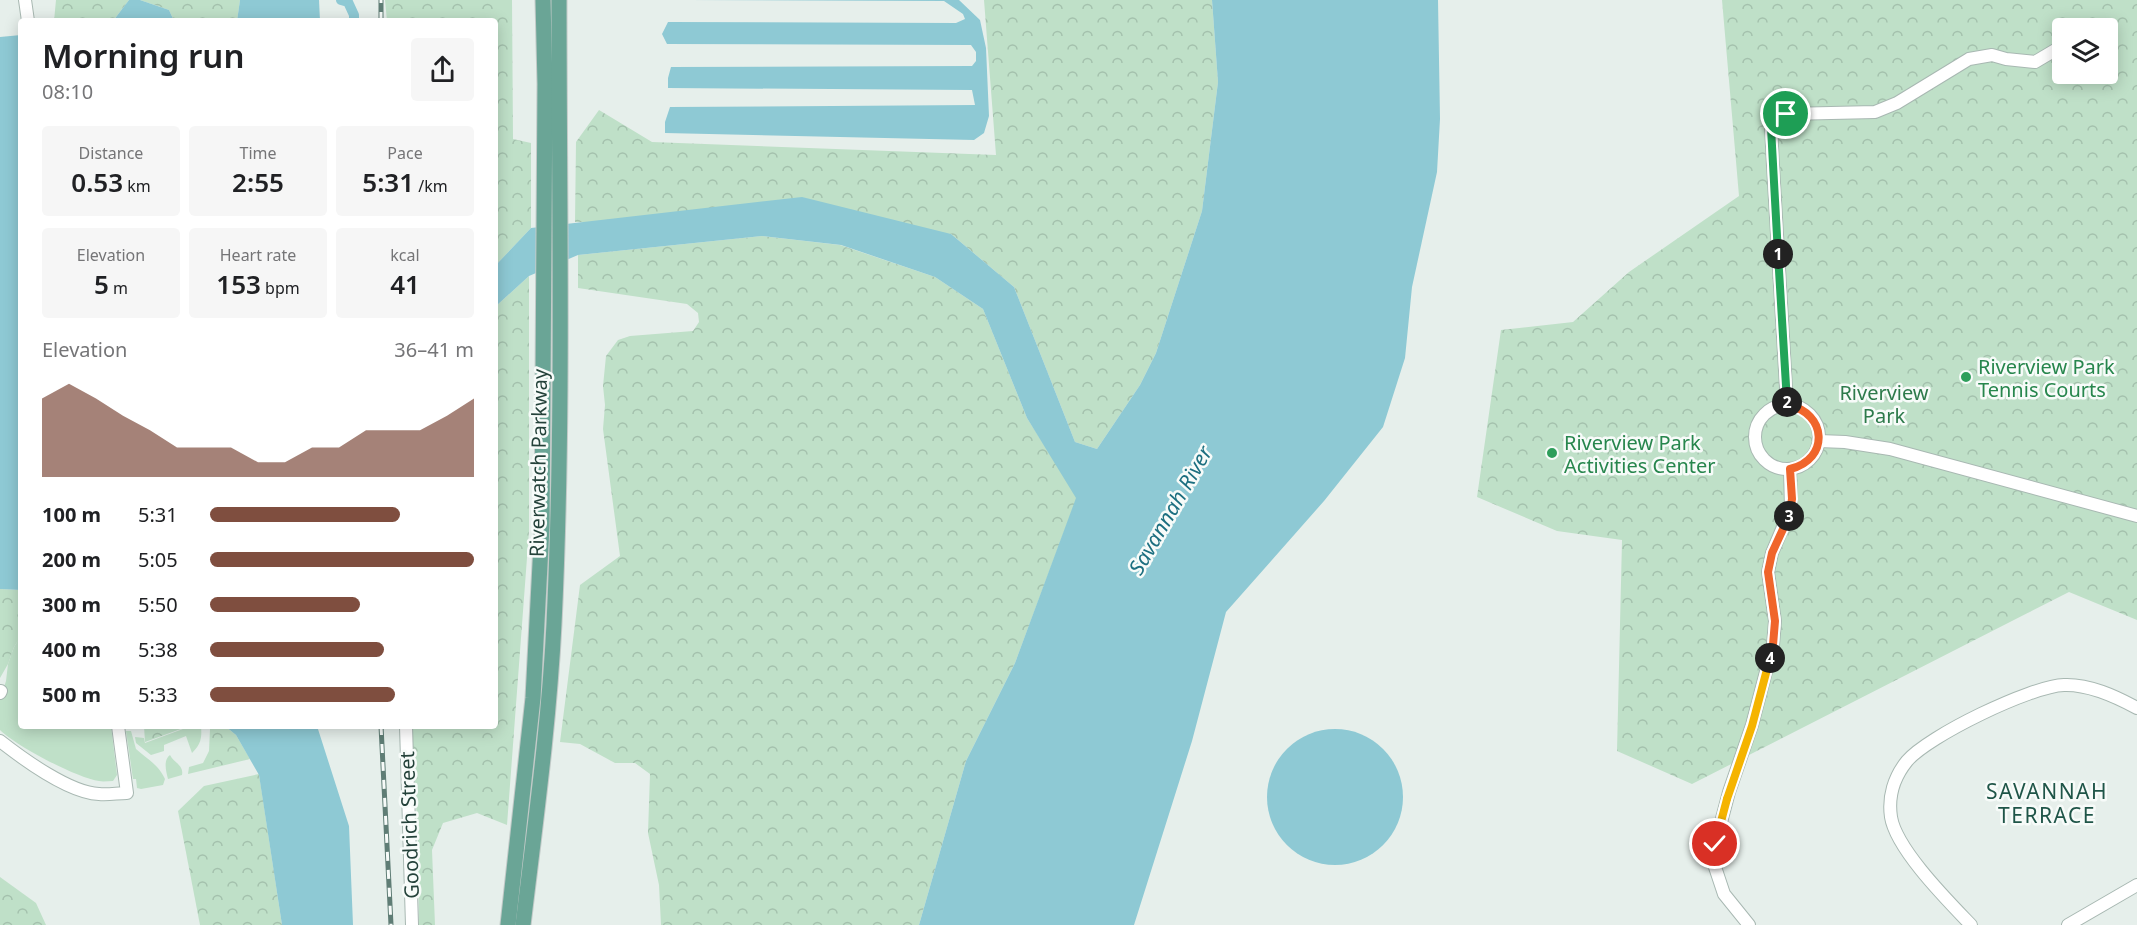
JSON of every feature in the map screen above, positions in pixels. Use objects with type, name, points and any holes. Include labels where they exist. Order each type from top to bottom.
[{"type":"main road","name":"Riverwatch Parkway","points":[[508,925],[533,698],[542,526],[545,84],[543,0]]},
{"type":"main road","name":"Riverwatch Parkway","points":[[523,925],[554,627],[559,497],[561,355],[558,0]]},
{"type":"street","points":[[25,0],[28,18]]},
{"type":"street","points":[[1788,405],[1771,128],[1774,123],[1786,114],[1875,112],[1898,103],[1968,58],[1992,55],[2035,62],[2052,52]]},
{"type":"street","points":[[1777,406],[1798,407],[1808,412],[1815,420],[1819,441],[1816,452],[1801,467],[1780,469],[1770,465],[1756,449],[1755,428],[1760,418],[1777,406]]},
{"type":"street","points":[[1819,441],[1845,442],[1890,449],[2137,516]]},
{"type":"street","points":[[1749,925],[1724,894],[1715,867],[1715,844],[1726,802],[1752,726],[1773,645],[1775,621],[1768,572],[1772,553],[1791,508],[1790,469]]},
{"type":"street","points":[[1971,925],[1909,853],[1894,828],[1890,800],[1901,768],[1915,753],[1960,724],[2040,689],[2062,685],[2086,687],[2137,708]]},
{"type":"street","points":[[0,741],[41,769],[70,785],[98,794],[127,793],[118,729]]},
{"type":"street","name":"Goodrich Street","points":[[406,729],[412,925]]},
{"type":"street","points":[[2068,925],[2137,885]]},
{"type":"green space","points":[[56,0],[129,0],[115,18],[54,18]]},
{"type":"green space","points":[[140,0],[240,0],[237,18],[173,18],[169,10]]},
{"type":"green space","points":[[385,0],[512,0],[513,139],[531,143],[531,228],[498,263],[498,18],[387,18]]},
{"type":"green space","points":[[984,0],[1212,0],[1218,82],[1202,211],[1156,353],[1140,385],[1097,449],[1075,442],[1014,287],[951,234],[575,222],[576,142],[599,110],[652,142],[996,155]]},
{"type":"green space","name":"Riverview Park","points":[[1722,0],[2137,0],[2137,620],[2069,592],[1692,784],[1617,751],[1622,540],[1557,531],[1477,497],[1501,330],[1573,322],[1629,272],[1739,196]]},
{"type":"green space","points":[[762,236],[840,245],[935,277],[983,309],[1027,418],[1077,497],[1015,663],[966,761],[919,925],[661,925],[659,885],[648,833],[650,774],[635,763],[615,763],[580,744],[560,742],[580,585],[620,556],[603,429],[606,356],[618,340],[630,336],[693,331],[699,322],[698,313],[687,304],[578,288],[578,255]]},
{"type":"green space","points":[[529,276],[529,531],[507,825],[477,813],[443,823],[432,850],[435,925],[419,925],[418,841],[412,729],[498,729],[498,304]]},
{"type":"green space","points":[[0,589],[18,590],[18,641],[0,678]]},
{"type":"green space","points":[[18,641],[18,729],[111,729],[117,775],[113,781],[89,779],[62,768],[19,744],[0,730],[0,700],[14,647]]},
{"type":"green space","points":[[144,729],[181,729],[145,742]]},
{"type":"green space","points":[[183,729],[201,729],[199,744],[192,753],[186,736],[164,745],[164,751],[151,755],[136,743],[135,737],[144,738],[145,743]]},
{"type":"green space","points":[[210,729],[229,729],[236,735],[250,759],[188,774],[189,767],[203,763],[209,751]]},
{"type":"green space","points":[[126,731],[131,731],[136,749],[162,774],[165,779],[163,785],[137,788],[136,779],[133,779]]},
{"type":"green space","points":[[170,755],[180,766],[182,775],[168,779],[166,763]]},
{"type":"green space","points":[[259,774],[282,925],[200,925],[178,811],[204,786]]},
{"type":"green space","points":[[0,877],[36,903],[46,925],[0,925]]},
{"type":"water","points":[[129,0],[140,0],[169,10],[173,18],[115,18]]},
{"type":"water","points":[[240,0],[319,0],[320,18],[237,18]]},
{"type":"water","points":[[688,0],[959,0],[980,20],[986,48],[989,116],[984,133],[974,140],[665,133],[665,122],[670,107],[975,105],[972,90],[668,88],[671,67],[972,66],[976,61],[976,52],[971,45],[667,44],[662,34],[668,22],[956,23],[965,19],[963,14],[944,1]]},
{"type":"water","name":"Savannah River","points":[[1212,0],[1438,0],[1440,119],[1437,172],[1412,287],[1405,358],[1383,427],[1324,501],[1226,612],[1192,741],[1134,925],[919,925],[966,761],[1015,663],[1076,498],[1027,418],[983,309],[935,277],[841,245],[762,236],[578,255],[529,276],[498,304],[498,263],[531,228],[802,197],[951,234],[1014,287],[1075,442],[1097,449],[1140,385],[1156,353],[1202,211],[1218,82]]},
{"type":"water","points":[[18,35],[18,590],[0,589],[0,37]]},
{"type":"water","points":[[229,729],[318,729],[349,826],[353,925],[282,925],[259,775],[236,735]]},
{"type":"water","points":[[1335,729],[1361,734],[1373,740],[1383,749],[1392,759],[1398,771],[1403,797],[1398,823],[1392,835],[1383,845],[1373,854],[1361,860],[1335,865],[1309,860],[1297,854],[1287,845],[1278,835],[1272,823],[1267,797],[1272,771],[1278,759],[1287,749],[1297,740],[1309,734]]},
{"type":"waterway","points":[[341,0],[348,2],[354,18]]},
{"type":"railway","points":[[381,0],[381,18]]},
{"type":"railway","points":[[381,729],[391,925]]},
{"type":"place","name":"Riverview Park Tennis Courts","points":[[1966,377]]},
{"type":"place","name":"Riverview Park Activities Center","points":[[1552,453]]},
{"type":"district","name":"SAVANNAH TERRACE","points":[[2047,803]]},
{"type":"route","points":[[1715,844],[1716,834],[1752,726],[1773,645],[1775,621],[1768,572],[1772,553],[1791,508],[1790,469],[1801,467],[1810,460],[1816,452],[1819,441],[1815,420],[1808,412],[1788,405],[1771,128],[1786,114]]}]
